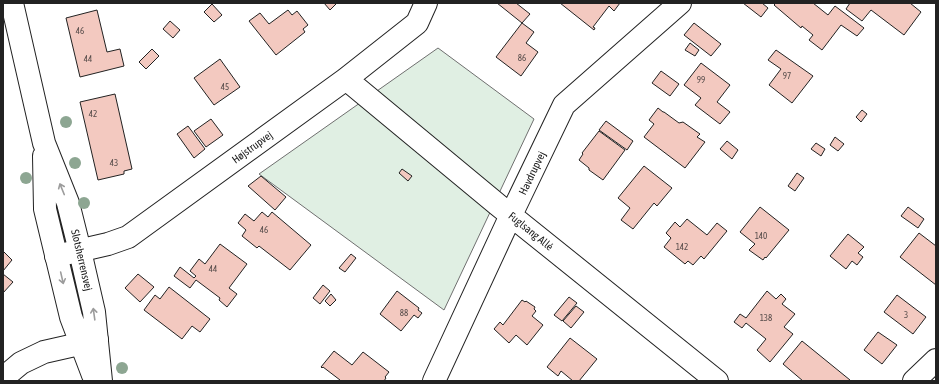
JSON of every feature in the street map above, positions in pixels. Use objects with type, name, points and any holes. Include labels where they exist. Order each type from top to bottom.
[{"type":"street","name":"Slotsherrensvej","points":[[12,3],[44,143],[68,203],[94,312],[89,342],[95,381]]},
{"type":"street","name":"Højstrupvej","points":[[56,256],[108,244],[128,237],[346,79],[417,23],[426,3]]},
{"type":"street","name":"Havdrupvej","points":[[434,381],[564,105],[680,3]]},
{"type":"street","name":"Fuglsang Allé","points":[[346,79],[511,215],[717,381]]},
{"type":"street","name":"Slotsherrensvej","points":[[44,143],[45,209],[56,256],[71,317],[89,342],[101,381]]},
{"type":"street","points":[[3,378],[21,363],[44,352],[89,342]]},
{"type":"street","points":[[914,381],[936,360]]},
{"type":"green space","points":[[438,48],[534,119],[444,310],[259,174]]},
{"type":"building","points":[[324,3],[337,3],[330,10]]},
{"type":"building","points":[[497,3],[516,3],[530,14],[522,23]]},
{"type":"building","points":[[560,3],[620,3],[614,11],[609,6],[593,27],[595,28],[594,30]]},
{"type":"building","points":[[743,3],[762,3],[768,8],[761,17]]},
{"type":"building","points":[[776,3],[813,3],[828,15],[835,6],[864,28],[857,36],[841,25],[822,50],[809,40],[813,35],[802,26],[801,28],[774,5]]},
{"type":"building","points":[[850,3],[910,3],[921,12],[904,35],[871,10],[862,21],[846,9]]},
{"type":"building","points":[[212,4],[222,15],[214,22],[204,12]]},
{"type":"building","points":[[97,10],[107,52],[120,49],[124,66],[80,77],[66,18]]},
{"type":"building","points":[[288,10],[292,15],[297,11],[308,25],[303,29],[305,32],[276,55],[249,21],[260,13],[269,24]]},
{"type":"building","points":[[170,21],[180,30],[173,38],[163,29]]},
{"type":"building","points":[[522,23],[534,32],[526,43],[538,52],[521,76],[496,57]]},
{"type":"building","points":[[694,23],[721,44],[711,56],[684,35]]},
{"type":"building","points":[[690,43],[699,50],[695,56],[685,50]]},
{"type":"building","points":[[152,49],[159,56],[146,69],[139,62]]},
{"type":"building","points":[[776,50],[813,76],[792,103],[769,85],[781,69],[768,60]]},
{"type":"building","points":[[220,59],[240,87],[214,105],[194,78]]},
{"type":"building","points":[[701,63],[730,85],[717,102],[730,112],[720,124],[695,105],[701,98],[684,85]]},
{"type":"building","points":[[661,71],[679,84],[670,96],[652,83]]},
{"type":"building","points":[[115,94],[132,169],[124,171],[124,174],[98,180],[80,102]]},
{"type":"building","points":[[658,108],[679,123],[683,122],[700,134],[697,137],[705,142],[685,168],[644,137],[654,124],[649,120]]},
{"type":"building","points":[[862,110],[867,114],[861,122],[856,117]]},
{"type":"building","points":[[211,119],[223,135],[206,147],[194,131]]},
{"type":"building","points":[[606,121],[633,141],[627,150],[599,130]]},
{"type":"building","points":[[188,126],[205,149],[194,158],[177,134]]},
{"type":"building","points":[[599,131],[625,150],[603,180],[589,170],[589,168],[579,160],[583,154],[582,153]]},
{"type":"building","points":[[835,137],[844,144],[838,151],[830,145]]},
{"type":"building","points":[[727,141],[738,150],[732,159],[720,149]]},
{"type":"building","points":[[816,143],[825,149],[821,156],[811,149]]},
{"type":"building","points":[[644,166],[672,188],[657,206],[654,203],[633,229],[621,220],[630,208],[618,198]]},
{"type":"building","points":[[402,169],[412,176],[408,181],[399,173]]},
{"type":"building","points":[[797,173],[804,178],[795,191],[788,186]]},
{"type":"building","points":[[261,176],[286,197],[275,210],[248,186]]},
{"type":"building","points":[[760,207],[789,230],[763,260],[749,250],[755,244],[740,232]]},
{"type":"building","points":[[908,207],[924,219],[918,228],[901,216]]},
{"type":"building","points":[[262,212],[268,217],[272,212],[311,245],[290,270],[259,246],[257,248],[242,236],[246,230],[238,223],[245,214],[254,221]]},
{"type":"building","points":[[687,219],[707,235],[717,223],[727,231],[704,259],[701,256],[693,265],[688,261],[685,264],[664,247],[671,238],[666,233],[675,222],[680,227]]},
{"type":"building","points":[[919,233],[936,246],[936,285],[900,257]]},
{"type":"building","points":[[848,234],[864,247],[858,253],[863,257],[857,265],[852,261],[846,269],[830,256]]},
{"type":"building","points":[[220,244],[247,264],[229,288],[237,294],[227,307],[219,300],[220,298],[196,280],[190,288],[174,276],[180,267],[194,278],[196,276],[190,271],[199,259],[205,264]]},
{"type":"building","points":[[3,251],[12,260],[3,271]]},
{"type":"building","points":[[351,254],[356,258],[345,272],[339,268]]},
{"type":"building","points":[[3,274],[13,282],[3,293]]},
{"type":"building","points":[[138,274],[154,287],[140,302],[125,288]]},
{"type":"building","points":[[323,285],[330,291],[320,304],[313,298]]},
{"type":"building","points":[[169,287],[210,319],[200,332],[192,326],[182,339],[144,310],[155,295],[160,299]]},
{"type":"building","points":[[397,291],[419,308],[418,310],[422,313],[418,318],[414,315],[401,331],[380,314]]},
{"type":"building","points":[[767,291],[776,299],[781,294],[786,299],[782,304],[795,314],[784,327],[793,334],[770,362],[757,350],[766,339],[746,323],[742,328],[734,322],[740,314],[746,318]]},
{"type":"building","points":[[331,294],[336,300],[330,306],[325,301]]},
{"type":"building","points":[[897,295],[926,317],[913,334],[884,312]]},
{"type":"building","points":[[569,297],[577,303],[562,321],[554,315]]},
{"type":"building","points":[[522,300],[535,307],[534,309],[536,311],[532,316],[543,325],[527,345],[516,335],[509,343],[494,329],[500,322],[503,325]]},
{"type":"building","points":[[576,306],[584,312],[571,328],[563,321]]},
{"type":"building","points":[[878,332],[897,345],[882,364],[864,350]]},
{"type":"building","points":[[570,338],[597,359],[579,381],[573,381],[561,371],[558,376],[547,367]]},
{"type":"building","points":[[802,341],[850,380],[803,381],[783,364]]},
{"type":"building","points":[[334,351],[352,365],[363,352],[389,372],[384,381],[340,381],[321,367]]}]
